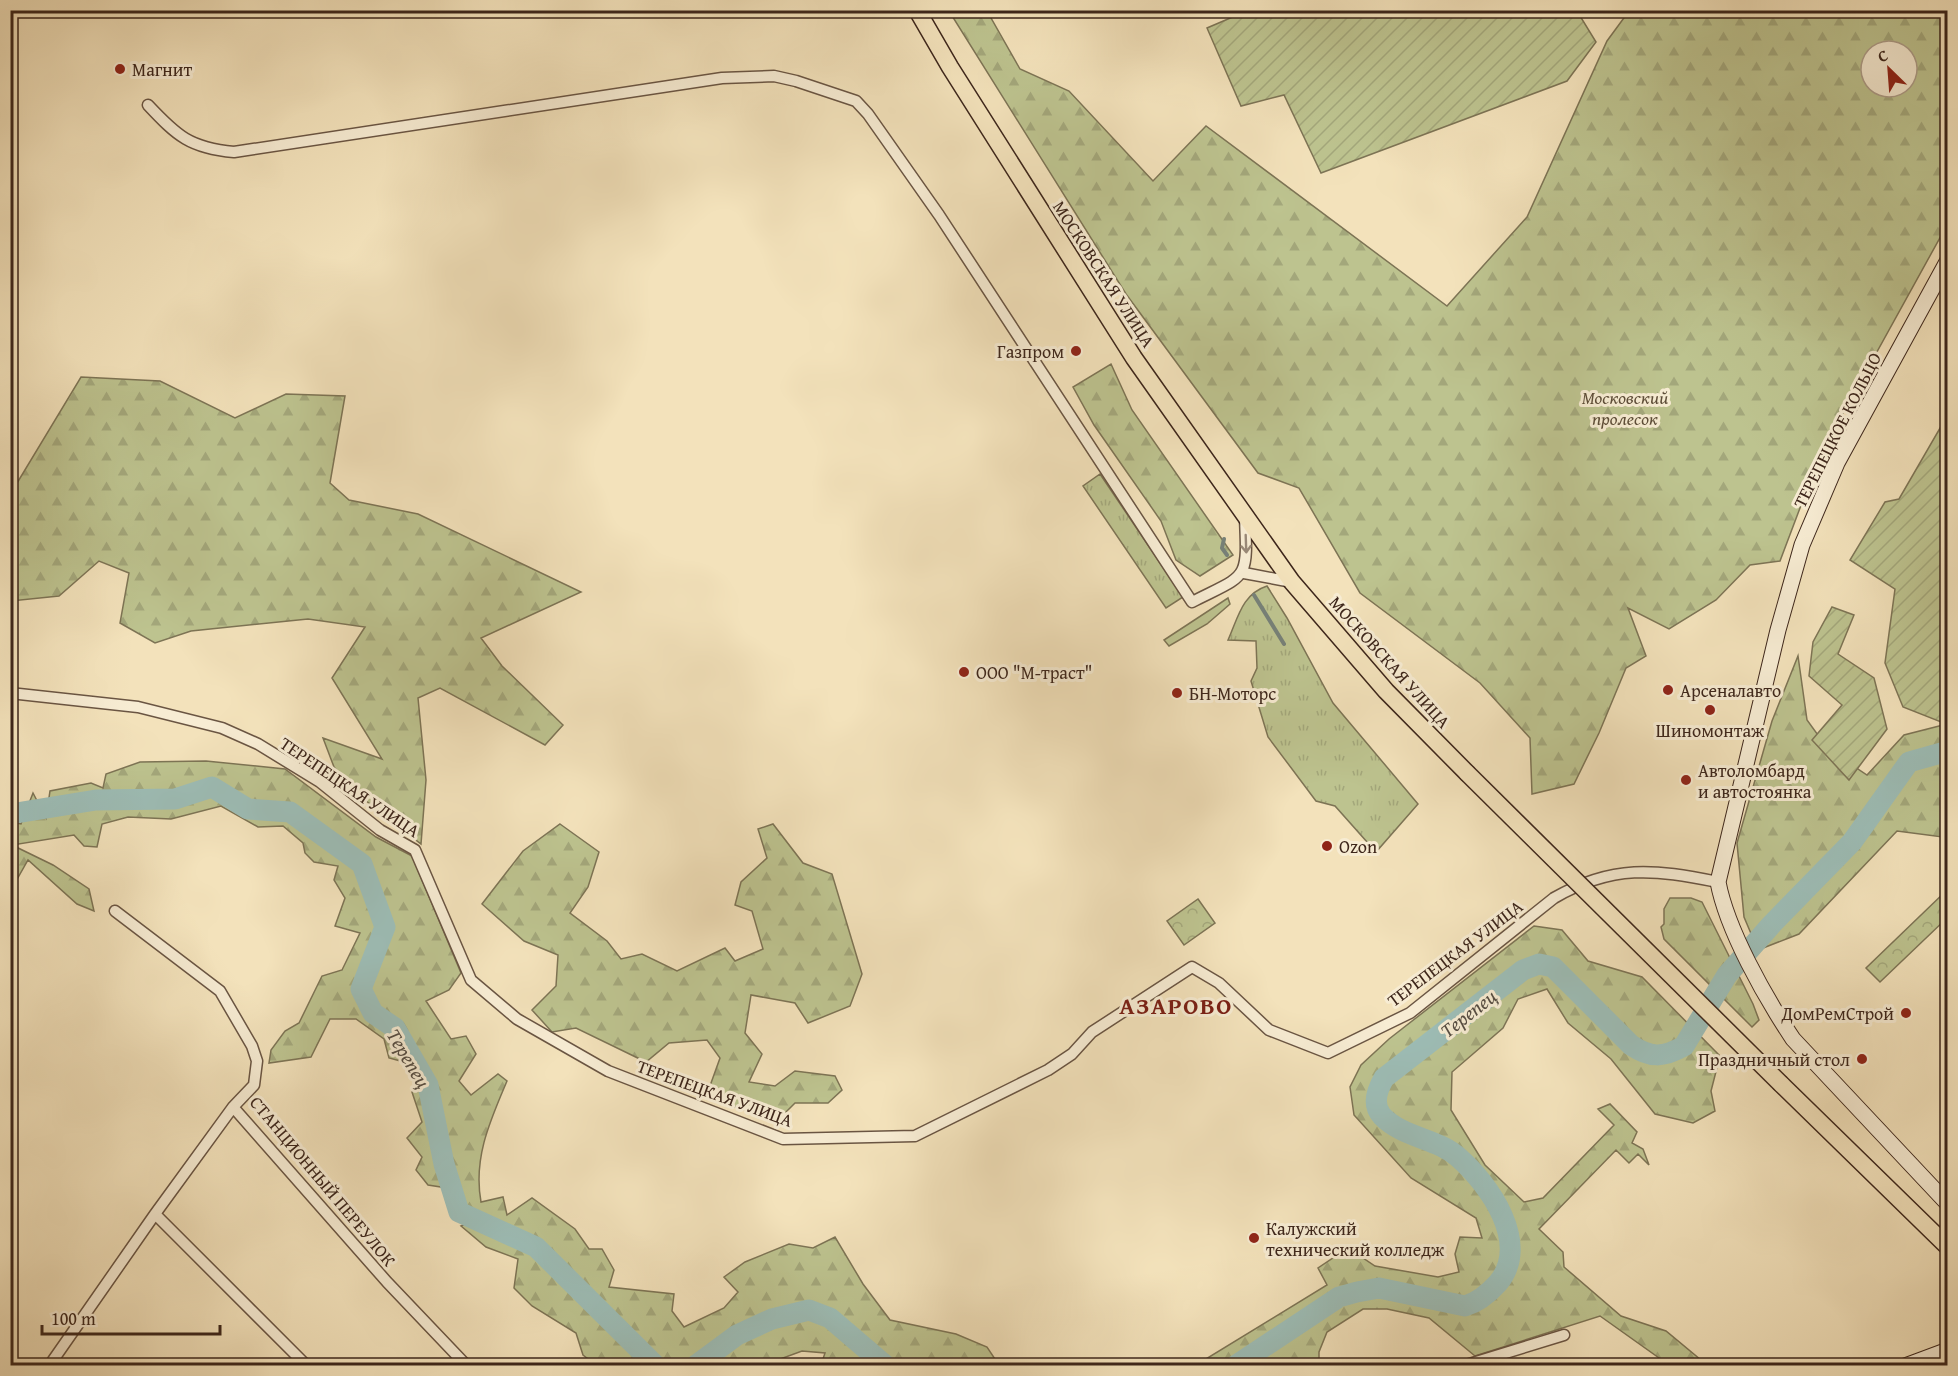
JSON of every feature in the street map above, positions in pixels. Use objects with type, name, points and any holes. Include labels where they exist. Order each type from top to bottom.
[{"type":"main road","name":"МОСКОВСКАЯ УЛИЦА","points":[[917,10],[950,67],[1134,358],[1292,582],[1386,691],[1947,1247]]},
{"type":"street","points":[[148,105],[188,143],[207,150],[234,152],[722,78],[774,76],[856,101],[874,122],[939,214],[1192,602],[1244,573],[1247,553],[1245,515]]},
{"type":"street","name":"ТЕРЕПЕЦКОЕ КОЛЬЦО","points":[[1947,260],[1837,463],[1802,545],[1778,630],[1718,882],[1722,905],[1763,988],[1793,1039],[1947,1204]]},
{"type":"street","points":[[1244,573],[1292,582]]},
{"type":"street","name":"ТЕРЕПЕЦКАЯ УЛИЦА","points":[[10,693],[138,707],[222,728],[258,744],[320,782],[380,830],[415,850],[471,980],[517,1019],[608,1071],[783,1139],[915,1136],[1048,1070],[1072,1054],[1092,1032],[1192,967],[1219,982],[1269,1030],[1329,1053],[1410,1012],[1554,898],[1578,884],[1614,875],[1654,870],[1718,882]]},
{"type":"street","name":"СТАНЦИОННЫЙ ПЕРЕУЛОК","points":[[115,911],[220,991],[252,1046],[257,1061],[254,1085],[233,1107],[387,1282],[467,1365]]},
{"type":"street","points":[[49,1365],[233,1107]]},
{"type":"street","points":[[155,1214],[307,1365]]},
{"type":"street","points":[[1463,1365],[1564,1335]]},
{"type":"street","points":[[1905,1365],[1947,1350]]},
{"type":"green space","points":[[1249,10],[1577,11],[1596,42],[1567,81],[1321,173],[1284,95],[1241,106],[1207,28]]},
{"type":"green space","name":"Московский пролесок","points":[[949,11],[987,11],[1020,69],[1069,91],[1153,181],[1206,126],[1447,306],[1527,217],[1607,41],[1629,11],[1947,11],[1947,225],[1820,455],[1780,561],[1750,565],[1716,600],[1669,629],[1628,608],[1646,656],[1626,668],[1599,733],[1574,784],[1532,794],[1530,738],[1480,683],[1360,593],[1299,488],[1258,473],[1126,294]]},
{"type":"green space","points":[[1111,364],[1132,410],[1233,555],[1200,576],[1176,560],[1161,521],[1094,425],[1073,387]]},
{"type":"green space","points":[[81,377],[160,381],[235,418],[286,394],[345,396],[330,483],[349,500],[418,514],[581,592],[481,638],[502,666],[563,725],[545,745],[440,688],[418,698],[426,780],[421,844],[351,789],[334,767],[323,738],[382,759],[332,678],[365,627],[308,619],[191,631],[155,643],[120,623],[129,573],[99,561],[59,596],[11,601],[11,493]]},
{"type":"green space","points":[[1947,416],[1948,582],[1941,656],[1947,664],[1948,716],[1941,722],[1903,707],[1885,663],[1895,589],[1850,560],[1885,502],[1899,499]]},
{"type":"green space","points":[[1100,474],[1183,597],[1166,608],[1083,486]]},
{"type":"green space","points":[[1267,586],[1333,703],[1418,804],[1376,852],[1335,806],[1316,801],[1268,737],[1251,681],[1257,668],[1256,641],[1228,640],[1246,601]]},
{"type":"green space","points":[[1228,598],[1230,604],[1207,624],[1169,646],[1164,640]]},
{"type":"green space","points":[[1832,607],[1854,615],[1838,654],[1874,678],[1887,729],[1849,780],[1812,740],[1842,705],[1809,676],[1813,642]]},
{"type":"green space","points":[[1798,656],[1807,720],[1828,749],[1867,775],[1904,735],[1947,724],[1947,835],[1943,837],[1897,831],[1799,934],[1758,950],[1744,917],[1737,843],[1772,721]]},
{"type":"green space","points":[[206,761],[285,769],[376,837],[412,856],[461,973],[449,990],[426,1001],[451,1039],[466,1036],[476,1054],[459,1081],[471,1095],[498,1074],[507,1081],[489,1125],[481,1155],[479,1186],[481,1202],[503,1197],[507,1215],[532,1198],[575,1229],[589,1249],[602,1249],[614,1270],[609,1287],[674,1294],[672,1311],[684,1327],[724,1308],[738,1292],[724,1277],[745,1262],[789,1244],[813,1248],[835,1237],[863,1284],[890,1320],[956,1334],[987,1347],[999,1365],[821,1365],[825,1353],[802,1351],[764,1365],[596,1365],[583,1355],[576,1333],[532,1306],[514,1288],[518,1259],[486,1247],[461,1226],[482,1216],[466,1206],[460,1190],[428,1185],[416,1170],[422,1157],[407,1138],[422,1122],[412,1092],[417,1084],[404,1062],[389,1058],[384,1039],[356,1019],[330,1019],[311,1057],[269,1063],[271,1050],[285,1031],[299,1023],[322,976],[342,970],[360,933],[335,926],[345,898],[334,880],[338,866],[314,862],[305,853],[303,843],[283,826],[258,827],[221,806],[171,819],[128,817],[102,824],[97,847],[84,846],[74,835],[12,845],[53,865],[89,889],[94,911],[77,904],[28,860],[11,890],[11,822],[21,824],[33,793],[46,818],[50,791],[91,783],[103,788],[106,774],[140,762]]},
{"type":"green space","points":[[560,824],[599,852],[588,887],[570,913],[607,941],[621,959],[642,954],[677,971],[725,948],[735,961],[763,949],[752,911],[735,905],[741,882],[767,858],[758,829],[773,824],[803,863],[832,874],[862,974],[850,1006],[808,1023],[795,1003],[751,995],[745,1033],[762,1054],[749,1082],[775,1086],[795,1071],[835,1076],[842,1090],[828,1103],[795,1103],[777,1121],[706,1097],[720,1058],[707,1040],[669,1043],[646,1062],[576,1028],[552,1032],[532,1010],[556,986],[558,955],[524,941],[482,904],[523,851]]},
{"type":"green space","points":[[1947,890],[1947,918],[1880,982],[1866,968]]},
{"type":"green space","points":[[1670,898],[1691,898],[1702,902],[1753,1004],[1759,1020],[1752,1027],[1664,939],[1661,927],[1664,924],[1664,909]]},
{"type":"green space","points":[[1198,899],[1215,923],[1184,945],[1167,921]]},
{"type":"green space","points":[[1534,926],[1562,930],[1588,961],[1642,977],[1720,1056],[1711,1091],[1715,1111],[1693,1123],[1655,1114],[1611,1059],[1568,1023],[1547,989],[1518,999],[1503,1028],[1452,1072],[1451,1110],[1485,1165],[1524,1202],[1543,1198],[1614,1125],[1598,1109],[1610,1104],[1637,1132],[1632,1143],[1643,1149],[1649,1165],[1638,1154],[1629,1163],[1616,1150],[1539,1229],[1563,1252],[1564,1267],[1621,1316],[1666,1331],[1707,1365],[1669,1365],[1600,1316],[1475,1356],[1429,1318],[1387,1309],[1363,1309],[1327,1332],[1319,1352],[1319,1365],[1196,1365],[1327,1285],[1318,1268],[1348,1248],[1375,1266],[1438,1277],[1459,1272],[1455,1254],[1460,1237],[1482,1238],[1476,1218],[1411,1178],[1354,1115],[1350,1087],[1361,1065],[1389,1039]]},
{"type":"waterway","points":[[1224,539],[1222,548],[1227,555]]},
{"type":"waterway","points":[[1254,595],[1284,644]]},
{"type":"waterway","name":"Терепец","points":[[1235,1366],[1339,1297],[1379,1288],[1465,1306],[1479,1300],[1491,1290],[1507,1268],[1510,1251],[1508,1233],[1493,1199],[1470,1169],[1450,1151],[1400,1129],[1382,1116],[1376,1102],[1379,1087],[1384,1078],[1523,970],[1539,964],[1553,967],[1631,1045],[1638,1049],[1657,1055],[1670,1053],[1684,1046],[1727,975],[1772,924],[1852,842],[1909,762],[1948,751]]},
{"type":"waterway","name":"Терепец","points":[[10,814],[96,800],[175,799],[212,787],[248,809],[290,812],[362,864],[385,927],[361,989],[373,1013],[395,1028],[428,1085],[444,1164],[459,1212],[536,1247],[656,1366]]},
{"type":"waterway","name":"Терепец","points":[[695,1366],[737,1335],[772,1319],[809,1310],[830,1318],[886,1366]]},
{"type":"place","name":"Магнит","points":[[120,69]]},
{"type":"place","name":"Газпром","points":[[1076,351]]},
{"type":"place","name":"ООО \"М-траст\"","points":[[964,672]]},
{"type":"place","name":"Арсеналавто","points":[[1668,690]]},
{"type":"place","name":"БН-Моторс","points":[[1177,693]]},
{"type":"place","name":"Шиномонтаж","points":[[1710,710]]},
{"type":"place","name":"Автоломбард и автостоянка","points":[[1686,780]]},
{"type":"place","name":"Ozon","points":[[1327,846]]},
{"type":"place","name":"ДомРемСтрой","points":[[1906,1013]]},
{"type":"place","name":"Праздничный стол","points":[[1862,1059]]},
{"type":"place","name":"Калужский технический колледж","points":[[1254,1238]]},
{"type":"district","name":"АЗАРОВО","points":[[1176,1005]]}]
